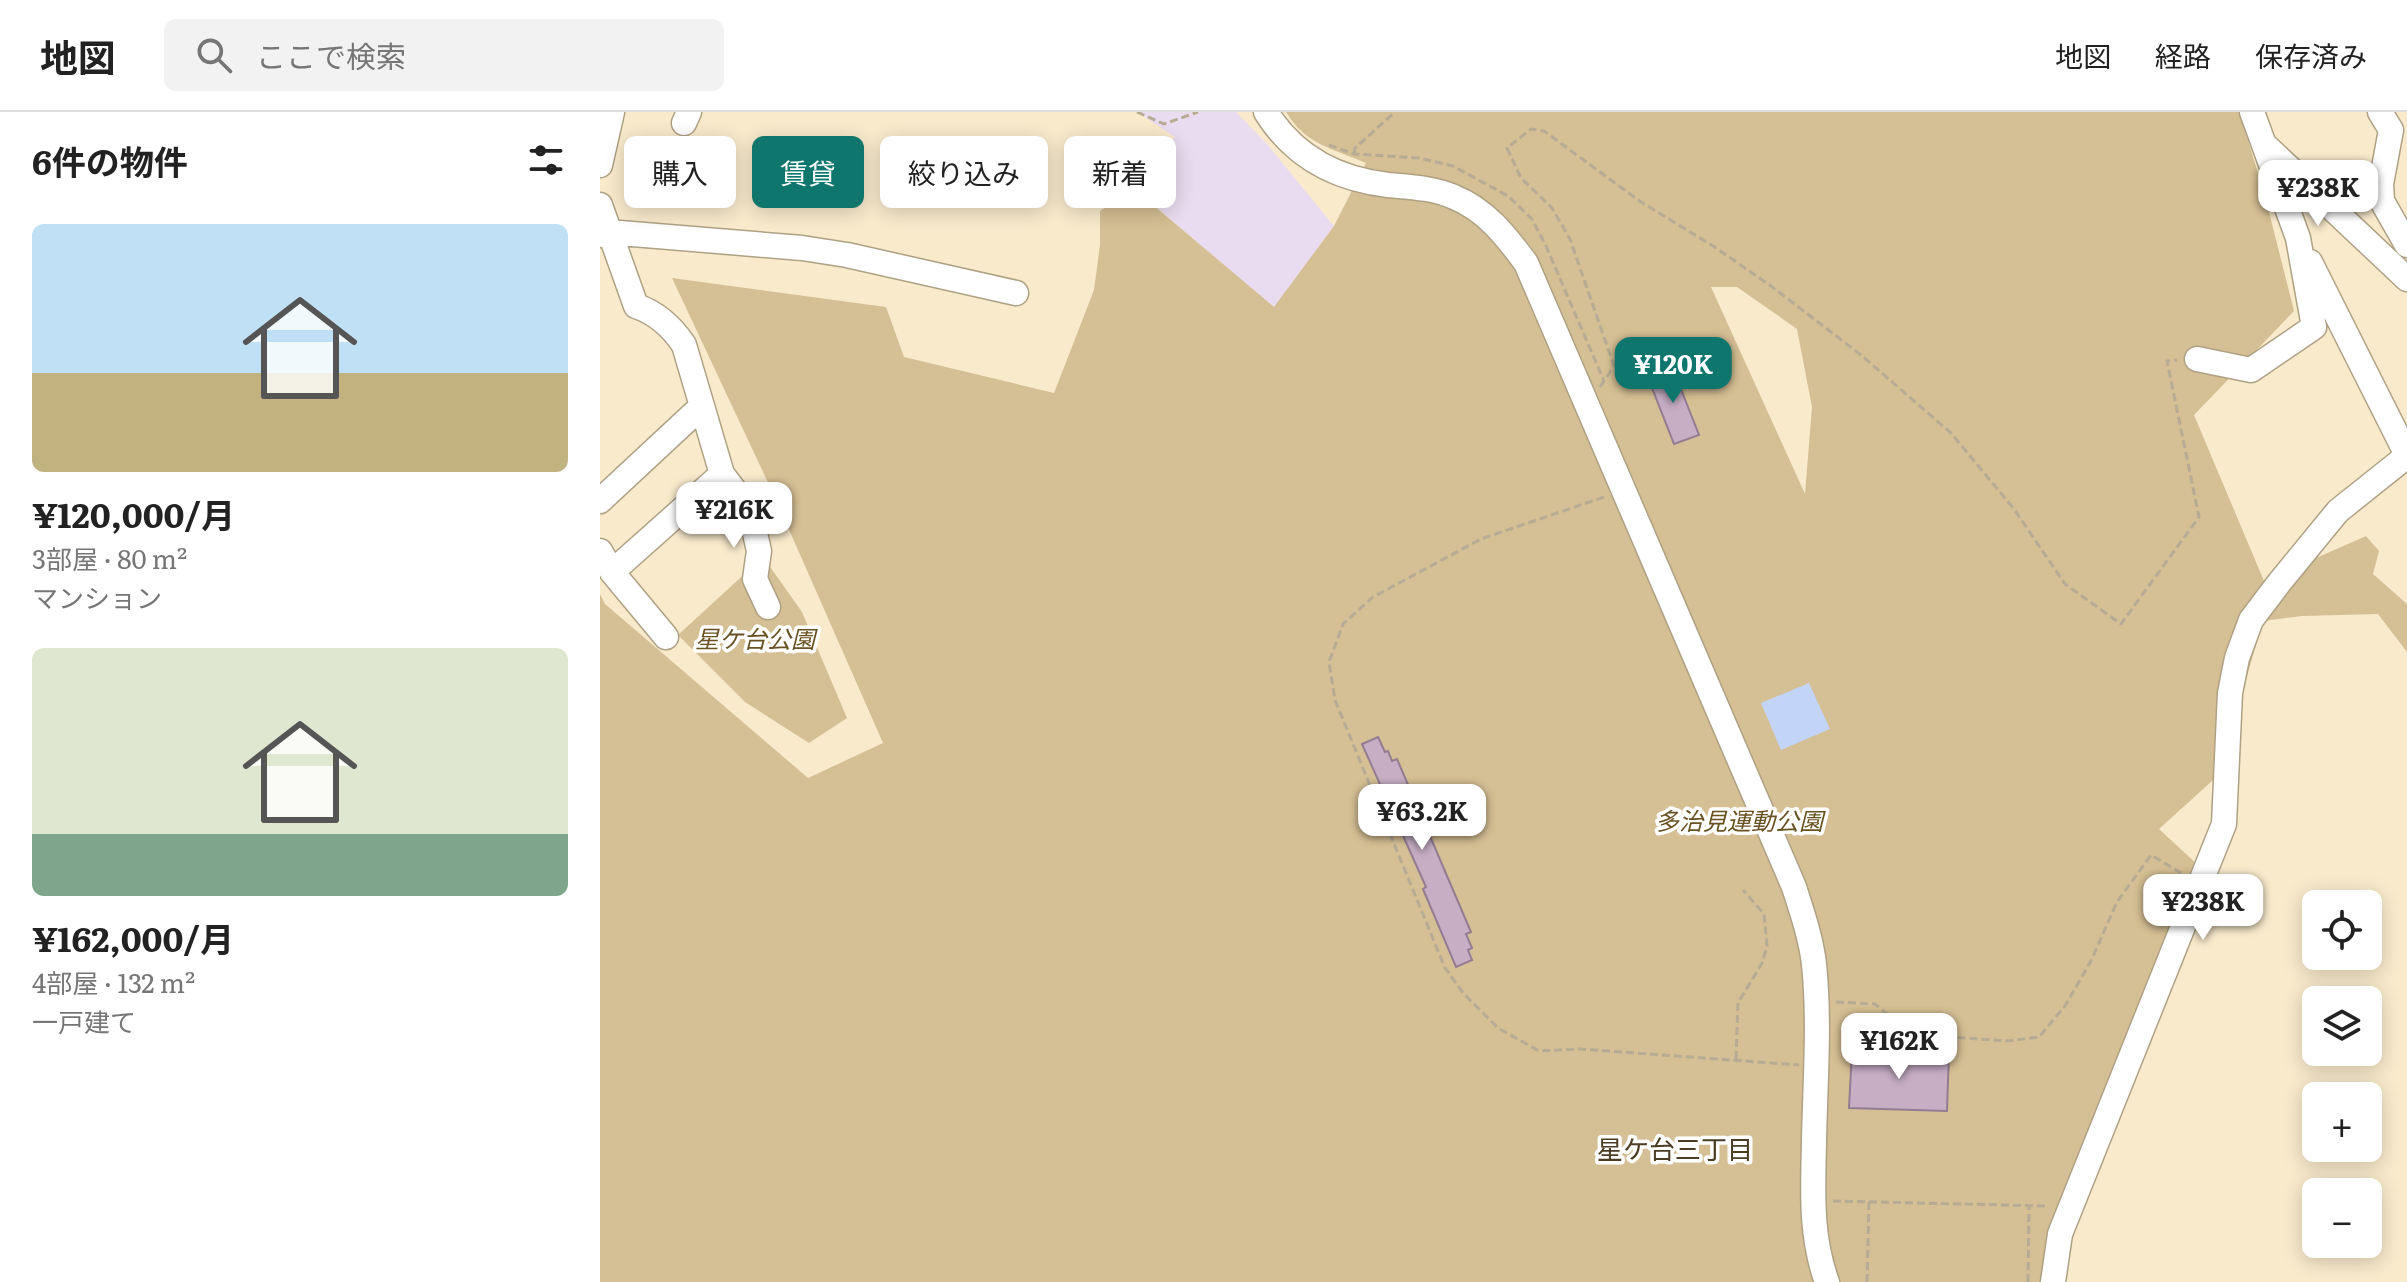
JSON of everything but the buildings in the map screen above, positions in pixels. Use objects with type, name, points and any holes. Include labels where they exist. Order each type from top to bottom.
[{"type":"street","points":[[600,161],[612,112]]},
{"type":"street","points":[[1266,112],[1290,143],[1310,160],[1345,177],[1454,196],[1477,209],[1503,232],[1526,263],[1794,887],[1806,925],[1814,962],[1816,1001],[1813,1225],[1827,1282]]},
{"type":"street","points":[[2053,1282],[2060,1234],[2224,824],[2230,693],[2237,658],[2251,620],[2338,511],[2407,456],[2298,238],[2252,112]]},
{"type":"street","points":[[2380,112],[2391,130],[2381,184],[2382,201],[2407,245]]},
{"type":"street","points":[[2262,143],[2407,279]]},
{"type":"street","points":[[600,205],[604,233],[636,306],[650,310],[675,332],[684,345],[722,474],[750,511],[759,551],[755,579],[768,607]]},
{"type":"street","points":[[604,233],[817,251],[1016,293]]},
{"type":"street","points":[[2197,359],[2251,370],[2314,327],[2298,238]]},
{"type":"street","points":[[600,501],[702,406]]},
{"type":"street","points":[[612,572],[722,474]]},
{"type":"street","points":[[600,551],[612,572],[666,637]]},
{"type":"path","points":[[1137,112],[1164,124],[1198,112]]},
{"type":"path","points":[[1322,143],[1354,154],[1355,148],[1395,112]]},
{"type":"path","points":[[1587,402],[1614,366],[1570,239],[1552,208],[1521,178],[1507,148],[1531,129],[1544,131],[1641,202],[1713,246],[1861,355],[1951,433],[2014,509],[2065,584],[2121,624],[2199,517],[2167,361],[2197,359]]},
{"type":"path","points":[[1622,490],[1481,539],[1373,597],[1343,624],[1329,662],[1335,700],[1445,968],[1464,994],[1498,1028],[1539,1051],[1580,1049],[1815,1066]]},
{"type":"path","points":[[1816,1001],[1875,1004],[1907,1031],[1936,1036],[2007,1041],[2039,1037],[2065,1006],[2091,961],[2117,902],[2151,855],[2200,884]]},
{"type":"path","points":[[1736,1060],[1738,1003],[1762,963],[1767,946],[1764,914],[1743,890]]},
{"type":"path","points":[[1813,1201],[2054,1206]]},
{"type":"path","points":[[1867,1282],[1869,1202]]},
{"type":"path","points":[[2028,1282],[2029,1206]]},
{"type":"shaded area","points":[[1137,112],[1236,112],[1267,144],[1334,226],[1274,308],[1157,208],[1176,208],[1176,136]]},
{"type":"green space","name":"多治見運動公園","points":[[1286,112],[2239,112],[2264,192],[2294,311],[2194,415],[2264,581],[2366,536],[2379,551],[2373,574],[2407,604],[2407,652],[2378,614],[2302,616],[2263,621],[2245,683],[2226,719],[2224,770],[2159,829],[2199,866],[2043,1282],[600,1282],[600,594],[605,604],[808,778],[883,743],[772,491],[672,278],[886,307],[904,357],[1054,393],[1094,290],[1100,245],[1100,211],[1104,208],[1157,208],[1274,307],[1334,226],[1366,163],[1322,145],[1302,132]],"holes":[[[1711,287],[1737,287],[1797,329],[1812,407],[1805,494]]]},
{"type":"green space","name":"星ケ台公園","points":[[763,557],[802,612],[847,718],[809,743],[745,702],[678,635]]},
{"type":"water","points":[[1809,683],[1830,729],[1781,750],[1761,703]]},
{"type":"district","name":"星ケ台三丁目","points":[[1675,1147]]}]
